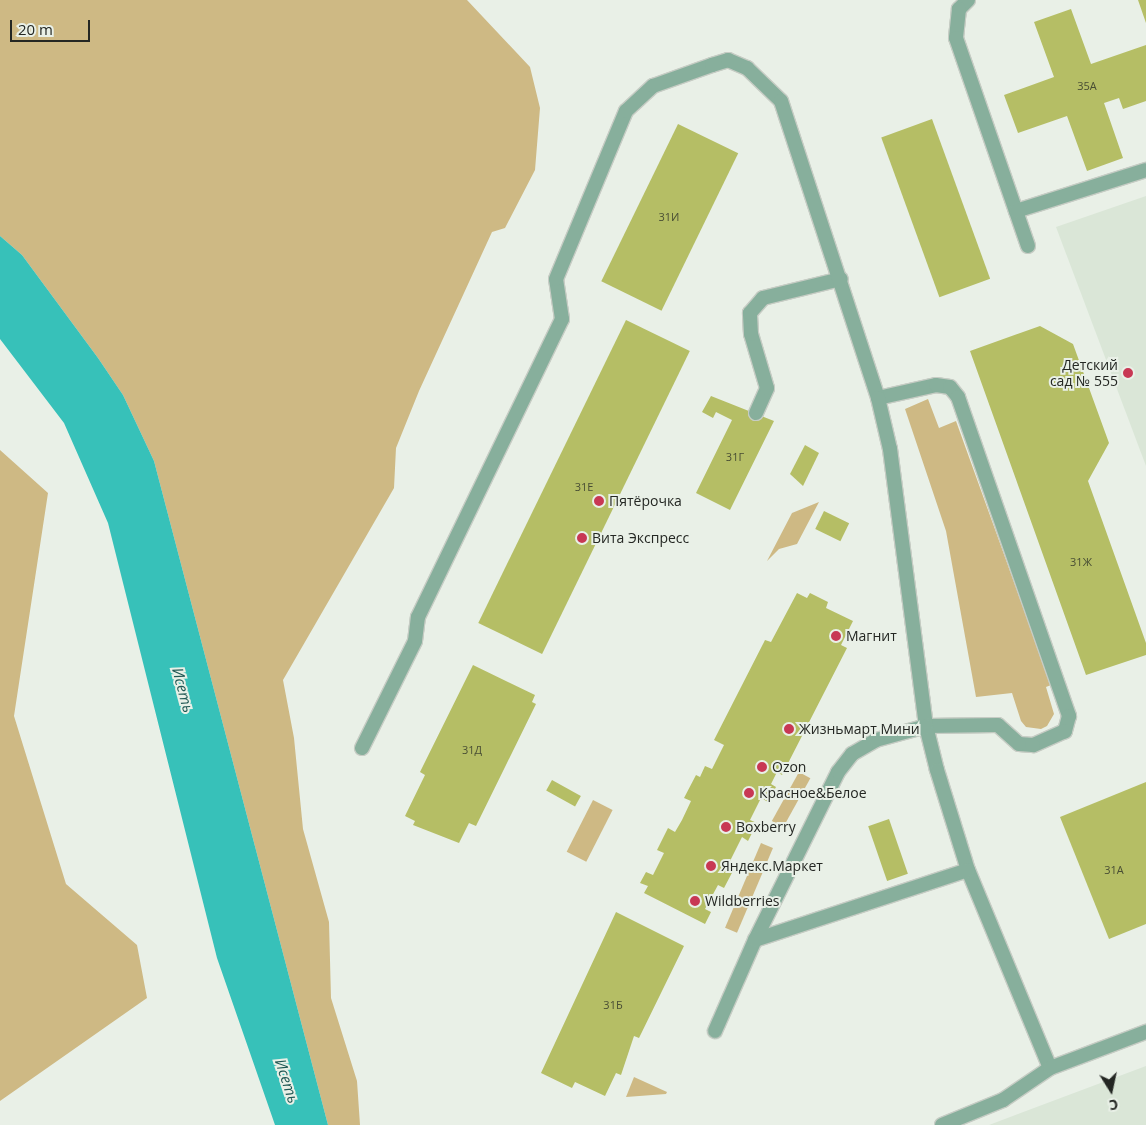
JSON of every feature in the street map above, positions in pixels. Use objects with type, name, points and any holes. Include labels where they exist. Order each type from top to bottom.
[{"type":"street","points":[[968,0],[959,9],[956,38],[1028,246]]},
{"type":"street","points":[[362,748],[416,641],[418,617],[562,319],[556,278],[626,111],[653,86],[728,60],[747,68],[781,101],[842,279],[878,398],[890,449],[926,726],[968,870],[1050,1068]]},
{"type":"street","points":[[1016,211],[1146,170]]},
{"type":"street","points":[[756,413],[767,388],[750,334],[750,313],[763,298],[842,279]]},
{"type":"street","points":[[715,1031],[755,940],[838,772],[852,754],[876,740],[926,726],[998,725],[1019,744],[1033,745],[1065,731],[1069,716],[958,396],[950,387],[936,385],[878,398]]},
{"type":"street","points":[[755,940],[968,870]]},
{"type":"street","points":[[942,1125],[1003,1100],[1050,1068],[1146,1032]]},
{"type":"shaded area","points":[[0,0],[467,0],[530,67],[540,108],[535,170],[505,228],[492,232],[419,391],[396,448],[394,488],[283,680],[294,738],[303,829],[329,922],[331,998],[357,1081],[360,1125],[328,1125],[154,461],[123,395],[98,358],[22,255],[0,236]]},
{"type":"shaded area","name":"Детский сад № 555","points":[[1146,196],[1146,466],[1056,227]]},
{"type":"shaded area","points":[[928,399],[939,428],[956,421],[1051,685],[1046,687],[1054,714],[1047,726],[1041,729],[1026,727],[1021,721],[1012,693],[976,697],[946,531],[905,409]]},
{"type":"shaded area","points":[[0,450],[48,493],[14,716],[66,884],[137,945],[147,998],[0,1101]]},
{"type":"shaded area","points":[[819,502],[797,544],[779,549],[767,561],[792,513]]},
{"type":"shaded area","points":[[799,772],[810,778],[783,827],[772,821]]},
{"type":"shaded area","points":[[593,800],[613,810],[586,862],[567,852]]},
{"type":"shaded area","points":[[761,843],[773,848],[737,933],[725,928]]},
{"type":"shaded area","points":[[1146,1066],[1146,1125],[989,1125]]},
{"type":"shaded area","points":[[634,1077],[667,1092],[666,1094],[626,1097]]},
{"type":"water","name":"Исеть","points":[[0,236],[22,255],[98,358],[123,395],[154,461],[328,1125],[275,1125],[217,958],[108,523],[64,423],[0,339]]},
{"type":"building","points":[[1138,0],[1146,0],[1146,23]]},
{"type":"building","points":[[1071,9],[1091,64],[1146,45],[1146,101],[1123,109],[1119,98],[1104,103],[1123,158],[1087,171],[1067,116],[1018,133],[1004,95],[1054,77],[1034,22]]},
{"type":"building","points":[[932,119],[990,279],[939,297],[881,137]]},
{"type":"building","points":[[678,124],[738,153],[662,311],[601,281]]},
{"type":"building","points":[[626,320],[690,351],[542,654],[478,623]]},
{"type":"building","points":[[1040,326],[1073,344],[1109,443],[1088,481],[1146,643],[1146,655],[1086,675],[970,351]]},
{"type":"building","points":[[711,396],[774,421],[730,510],[696,493],[732,420],[716,412],[713,418],[702,412]]},
{"type":"building","points":[[805,445],[819,453],[803,486],[790,474]]},
{"type":"building","points":[[824,511],[849,523],[840,541],[815,529]]},
{"type":"building","points":[[797,593],[807,598],[810,593],[828,602],[826,608],[853,621],[841,645],[847,648],[782,775],[777,772],[771,784],[776,787],[768,802],[761,798],[750,820],[757,823],[748,841],[742,837],[729,863],[735,867],[724,888],[718,885],[705,909],[711,912],[705,924],[644,893],[648,886],[640,883],[646,872],[653,875],[664,853],[657,850],[668,828],[675,832],[682,820],[691,801],[684,798],[696,775],[700,777],[705,766],[712,769],[724,745],[714,740],[765,640],[771,642]]},
{"type":"building","points":[[473,665],[535,695],[532,702],[536,704],[476,826],[469,823],[459,843],[413,825],[415,821],[405,816],[425,775],[420,772]]},
{"type":"building","points":[[552,780],[581,796],[575,806],[546,790]]},
{"type":"building","points":[[1146,782],[1146,924],[1109,939],[1060,817]]},
{"type":"building","points":[[889,819],[908,874],[887,881],[868,826]]},
{"type":"building","points":[[616,912],[684,946],[639,1038],[634,1036],[621,1075],[616,1073],[605,1096],[575,1082],[572,1088],[541,1073]]},
{"type":"place","name":"Детский сад № 555","points":[[1128,373]]},
{"type":"place","name":"Пятёрочка","points":[[599,501]]},
{"type":"place","name":"Вита Экспресс","points":[[582,538]]},
{"type":"place","name":"Магнит","points":[[836,636]]},
{"type":"place","name":"Жизньмарт Мини","points":[[789,729]]},
{"type":"place","name":"Ozon","points":[[762,767]]},
{"type":"place","name":"Красное&Белое","points":[[749,793]]},
{"type":"place","name":"Boxberry","points":[[726,827]]},
{"type":"place","name":"Яндекс.Маркет","points":[[711,866]]},
{"type":"place","name":"Wildberries","points":[[695,901]]}]
